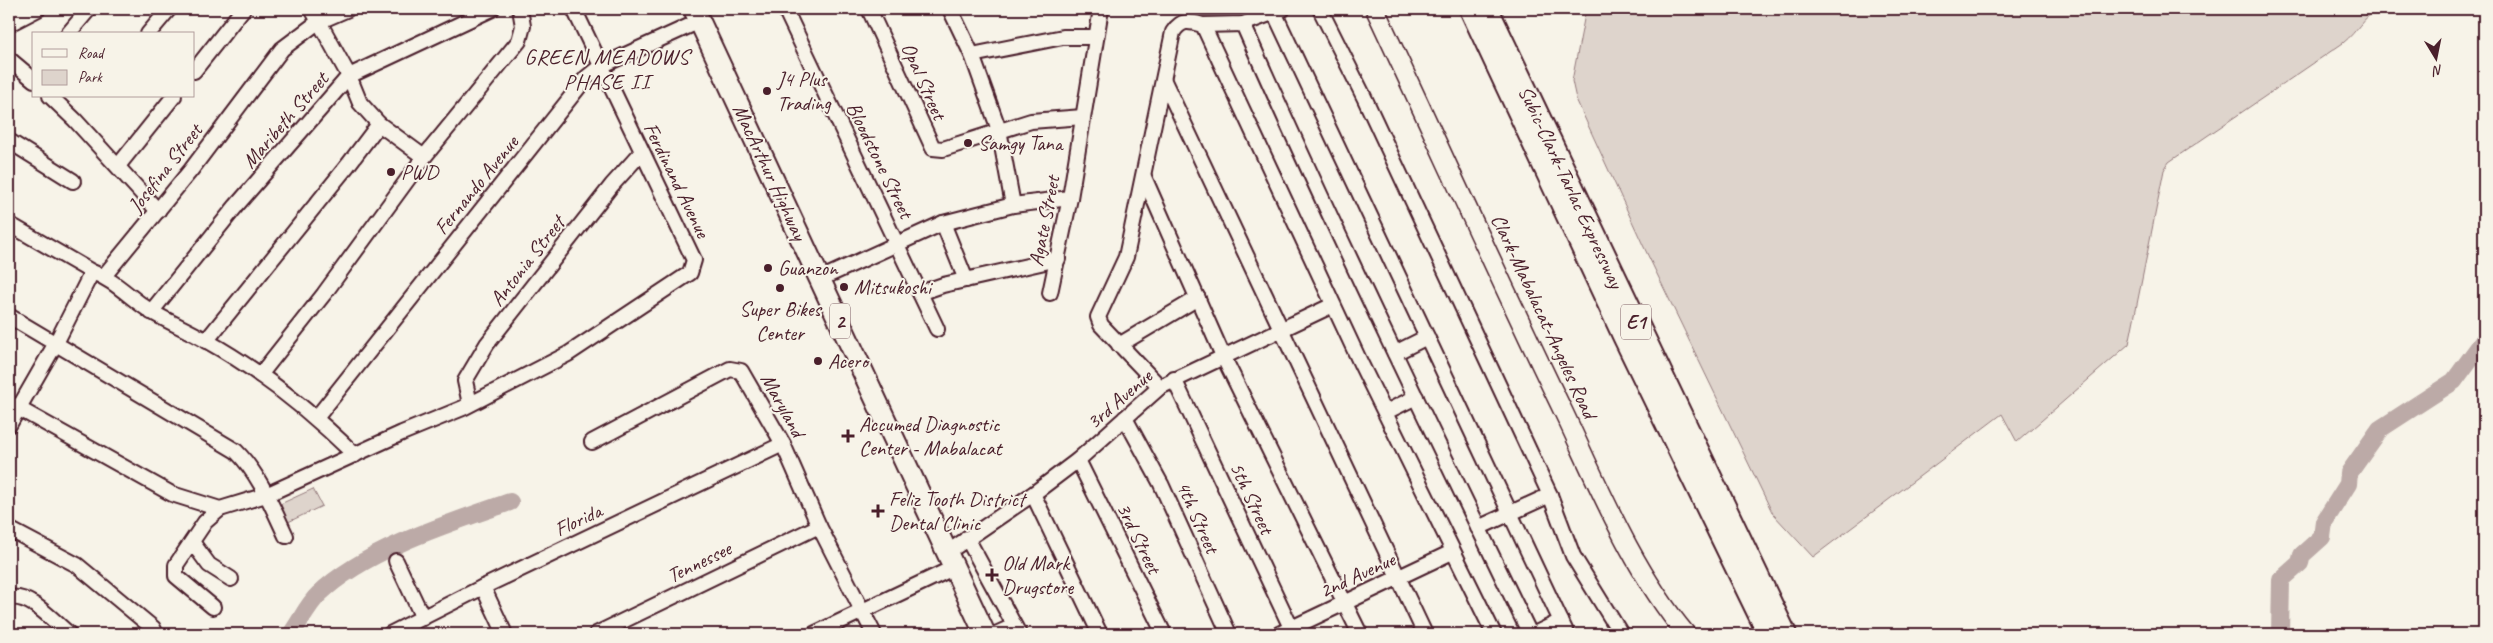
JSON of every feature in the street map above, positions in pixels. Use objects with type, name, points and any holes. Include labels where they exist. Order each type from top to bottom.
[{"type":"highway","name":"Subic-Clark-Tarlac Expressway","points":[[1470,9],[1624,338],[1768,634]]},
{"type":"highway","name":"Subic-Clark-Tarlac Expressway","points":[[1488,9],[1786,634]]},
{"type":"highway","name":"MacArthur Highway","points":[[697,15],[985,634]]},
{"type":"main road","name":"Clark-Mabalacat-Angeles Road","points":[[1374,9],[1540,365],[1641,572],[1661,605],[1686,634]]},
{"type":"street","points":[[9,24],[38,9]]},
{"type":"street","points":[[70,32],[89,9]]},
{"type":"street","points":[[150,32],[169,9]]},
{"type":"street","points":[[195,70],[244,9]]},
{"type":"street","points":[[312,9],[349,76],[360,102],[379,124],[424,157]]},
{"type":"street","name":"Josefina Street","points":[[9,425],[14,406],[56,343],[98,274],[158,210],[282,49],[318,22],[348,9]]},
{"type":"street","name":"Maribeth Street","points":[[151,312],[236,206],[349,76],[492,9]]},
{"type":"street","points":[[260,375],[324,294],[424,157],[519,41],[522,26],[520,9]]},
{"type":"street","name":"Ferdinand Avenue","points":[[470,404],[568,354],[690,274],[694,260],[641,153],[574,9]]},
{"type":"street","name":"Bloodstone Street","points":[[786,9],[937,329]]},
{"type":"street","name":"Opal Street","points":[[869,9],[933,148],[943,149],[999,130]]},
{"type":"street","points":[[950,9],[972,55],[999,130],[1013,205]]},
{"type":"street","name":"Agate Street","points":[[1050,293],[1070,198],[1101,9]]},
{"type":"street","points":[[1320,9],[1364,96],[1550,495],[1573,556],[1621,634]]},
{"type":"street","points":[[1160,387],[1100,325],[1098,317],[1126,257],[1173,32],[1178,24],[1187,21],[1203,24],[1242,24],[1278,11],[1509,514],[1564,628],[1534,634]]},
{"type":"street","name":"Fernando Avenue","points":[[316,417],[586,78],[601,66],[697,15]]},
{"type":"street","points":[[1203,24],[1333,304],[1452,552],[1494,634]]},
{"type":"street","points":[[1242,24],[1290,131],[1530,634]]},
{"type":"street","points":[[972,55],[1063,37],[1096,36]]},
{"type":"street","points":[[9,59],[32,76]]},
{"type":"street","points":[[1164,81],[1425,634]]},
{"type":"street","points":[[52,98],[158,210]]},
{"type":"street","points":[[118,166],[172,98]]},
{"type":"street","points":[[999,130],[1031,121],[1083,118]]},
{"type":"street","points":[[206,340],[348,166],[379,124]]},
{"type":"street","points":[[9,141],[73,182]]},
{"type":"street","name":"Antonia Street","points":[[470,404],[465,381],[487,344],[612,185],[641,153]]},
{"type":"street","points":[[1144,177],[1222,356],[1360,634]]},
{"type":"street","points":[[820,279],[943,223],[1013,205],[1070,198]]},
{"type":"street","points":[[943,223],[966,280]]},
{"type":"street","points":[[9,224],[98,274],[151,312],[206,340],[260,375],[316,417],[355,455]]},
{"type":"street","points":[[920,294],[966,280],[1058,259]]},
{"type":"street","points":[[1119,345],[1198,298]]},
{"type":"street","name":"3rd Avenue","points":[[814,634],[863,610],[951,559],[967,538],[1033,494],[1078,460],[1160,387],[1333,304]]},
{"type":"street","points":[[9,316],[236,450],[247,462],[286,536]]},
{"type":"street","points":[[1395,353],[1427,337]]},
{"type":"street","name":"Maryland","points":[[592,442],[722,373],[736,369],[745,377],[783,444],[819,526],[874,634]]},
{"type":"street","name":"5th Street","points":[[1174,380],[1288,632]]},
{"type":"street","points":[[1386,412],[1416,397]]},
{"type":"street","points":[[213,608],[176,576],[176,564],[205,522],[220,509],[266,495],[402,432],[470,404]]},
{"type":"street","points":[[14,406],[172,494],[220,509]]},
{"type":"street","name":"4th Street","points":[[1126,418],[1161,484],[1229,634]]},
{"type":"street","name":"Florida","points":[[390,634],[483,587],[783,444]]},
{"type":"street","name":"3rd Street","points":[[1078,460],[1164,634]]},
{"type":"street","points":[[1033,494],[1100,634]]},
{"type":"street","points":[[1478,528],[1550,495]]},
{"type":"street","name":"Tennessee","points":[[596,634],[819,526]]},
{"type":"street","points":[[9,529],[78,565],[153,628],[156,634]]},
{"type":"street","points":[[967,538],[1016,630],[996,634]]},
{"type":"street","points":[[192,542],[209,565],[231,579]]},
{"type":"street","name":"2nd Avenue","points":[[1288,632],[1345,602],[1452,552]]},
{"type":"street","points":[[396,561],[423,618]]},
{"type":"street","points":[[483,587],[504,634]]},
{"type":"street","points":[[9,598],[15,597],[34,604],[69,634]]},
{"type":"green space","points":[[1586,9],[2378,9],[2367,17],[2343,43],[2169,162],[2164,170],[2129,344],[2017,442],[2002,414],[1813,557],[1773,514],[1643,245],[1576,99],[1572,81]]},
{"type":"green space","points":[[313,489],[322,506],[284,524],[276,506]]},
{"type":"waterway","points":[[2280,634],[2281,580],[2300,563],[2302,555],[2322,537],[2324,522],[2348,484],[2349,473],[2380,429],[2454,381],[2484,340]]},
{"type":"waterway","points":[[291,634],[319,594],[338,578],[360,564],[436,528],[510,502]]},
{"type":"place","name":"J4 Plus Trading","points":[[767,91]]},
{"type":"place","name":"Samgy Tana","points":[[968,143]]},
{"type":"place","name":"PWD","points":[[391,172]]},
{"type":"place","name":"Guanzon","points":[[768,268]]},
{"type":"place","name":"Mitsukoshi","points":[[844,287]]},
{"type":"place","name":"Super Bikes Center","points":[[780,288]]},
{"type":"place","name":"Acero","points":[[818,361]]},
{"type":"place","name":"Accumed Diagnostic Center - Mabalacat","points":[[848,436]]},
{"type":"place","name":"Feliz Tooth District Dental Clinic","points":[[878,511]]},
{"type":"place","name":"Old Mark Drugstore","points":[[992,575]]},
{"type":"district","name":"GREEN MEADOWS PHASE II","points":[[607,70]]}]
